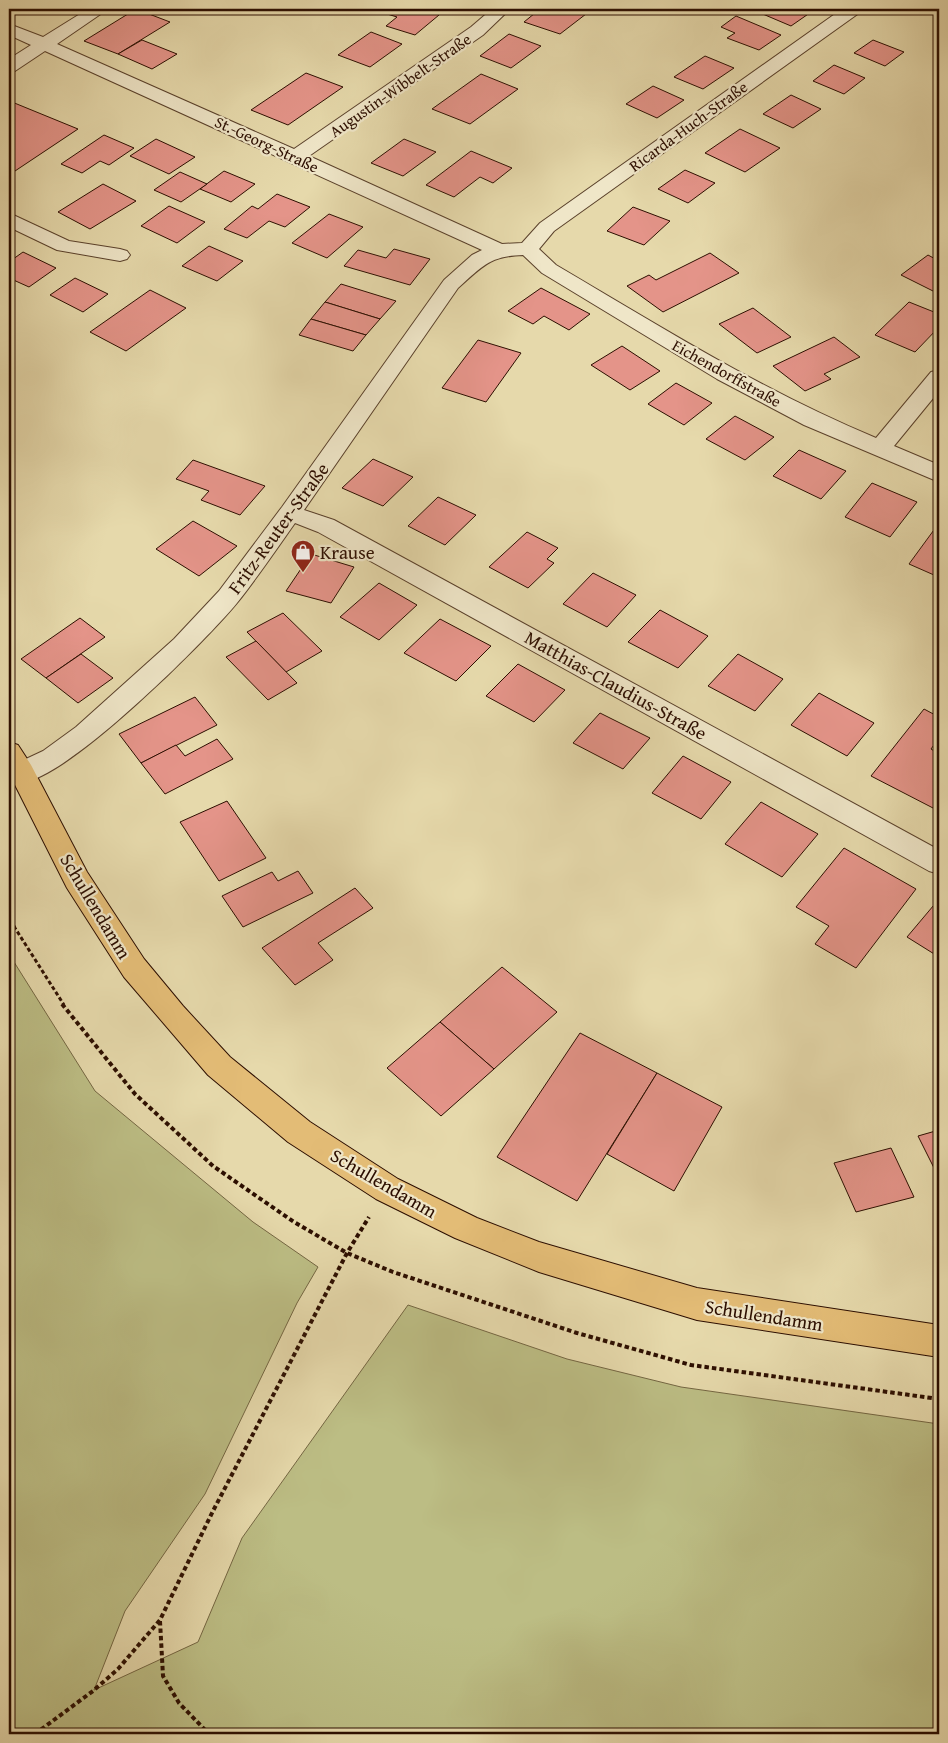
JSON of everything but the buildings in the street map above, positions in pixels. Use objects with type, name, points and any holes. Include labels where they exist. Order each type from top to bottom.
[{"type":"main road","name":"Schullendamm","points":[[15,762],[77,880],[134,968],[173,1015],[219,1066],[299,1132],[387,1189],[466,1228],[539,1257],[697,1304],[939,1341]]},
{"type":"street","points":[[9,67],[99,9]]},
{"type":"street","name":"Augustin-Wibbelt-Straße","points":[[295,157],[477,31],[502,9]]},
{"type":"street","name":"Ricarda-Huch-Straße","points":[[528,249],[547,227],[853,9]]},
{"type":"street","name":"St.-Georg-Straße","points":[[9,29],[155,93],[499,250],[528,249]]},
{"type":"street","points":[[9,219],[64,246],[120,255]]},
{"type":"street","name":"Eichendorffstraße","points":[[528,249],[548,269],[724,374],[812,420],[939,474]]},
{"type":"street","name":"Fritz-Reuter-Straße","points":[[15,762],[52,758],[85,734],[183,645],[228,597],[290,513],[451,284],[478,259],[499,250]]},
{"type":"street","points":[[879,449],[939,377]]},
{"type":"street","name":"Matthias-Claudius-Straße","points":[[290,513],[326,526],[939,863]]},
{"type":"path","points":[[9,914],[15,928],[56,996],[136,1094],[213,1166],[294,1222],[347,1253],[393,1272],[577,1333],[690,1365],[939,1399]]},
{"type":"path","points":[[27,1734],[39,1731],[93,1691],[118,1669],[160,1620],[213,1511],[347,1253],[387,1189]]},
{"type":"path","points":[[160,1620],[164,1676],[179,1703],[209,1734]]},
{"type":"green space","points":[[9,954],[95,1091],[253,1222],[318,1267],[297,1303],[205,1494],[125,1611],[94,1690],[198,1642],[242,1538],[408,1305],[567,1359],[681,1387],[939,1424],[939,1734],[9,1734]]},
{"type":"place","name":"Krause","points":[[303,573]]}]
